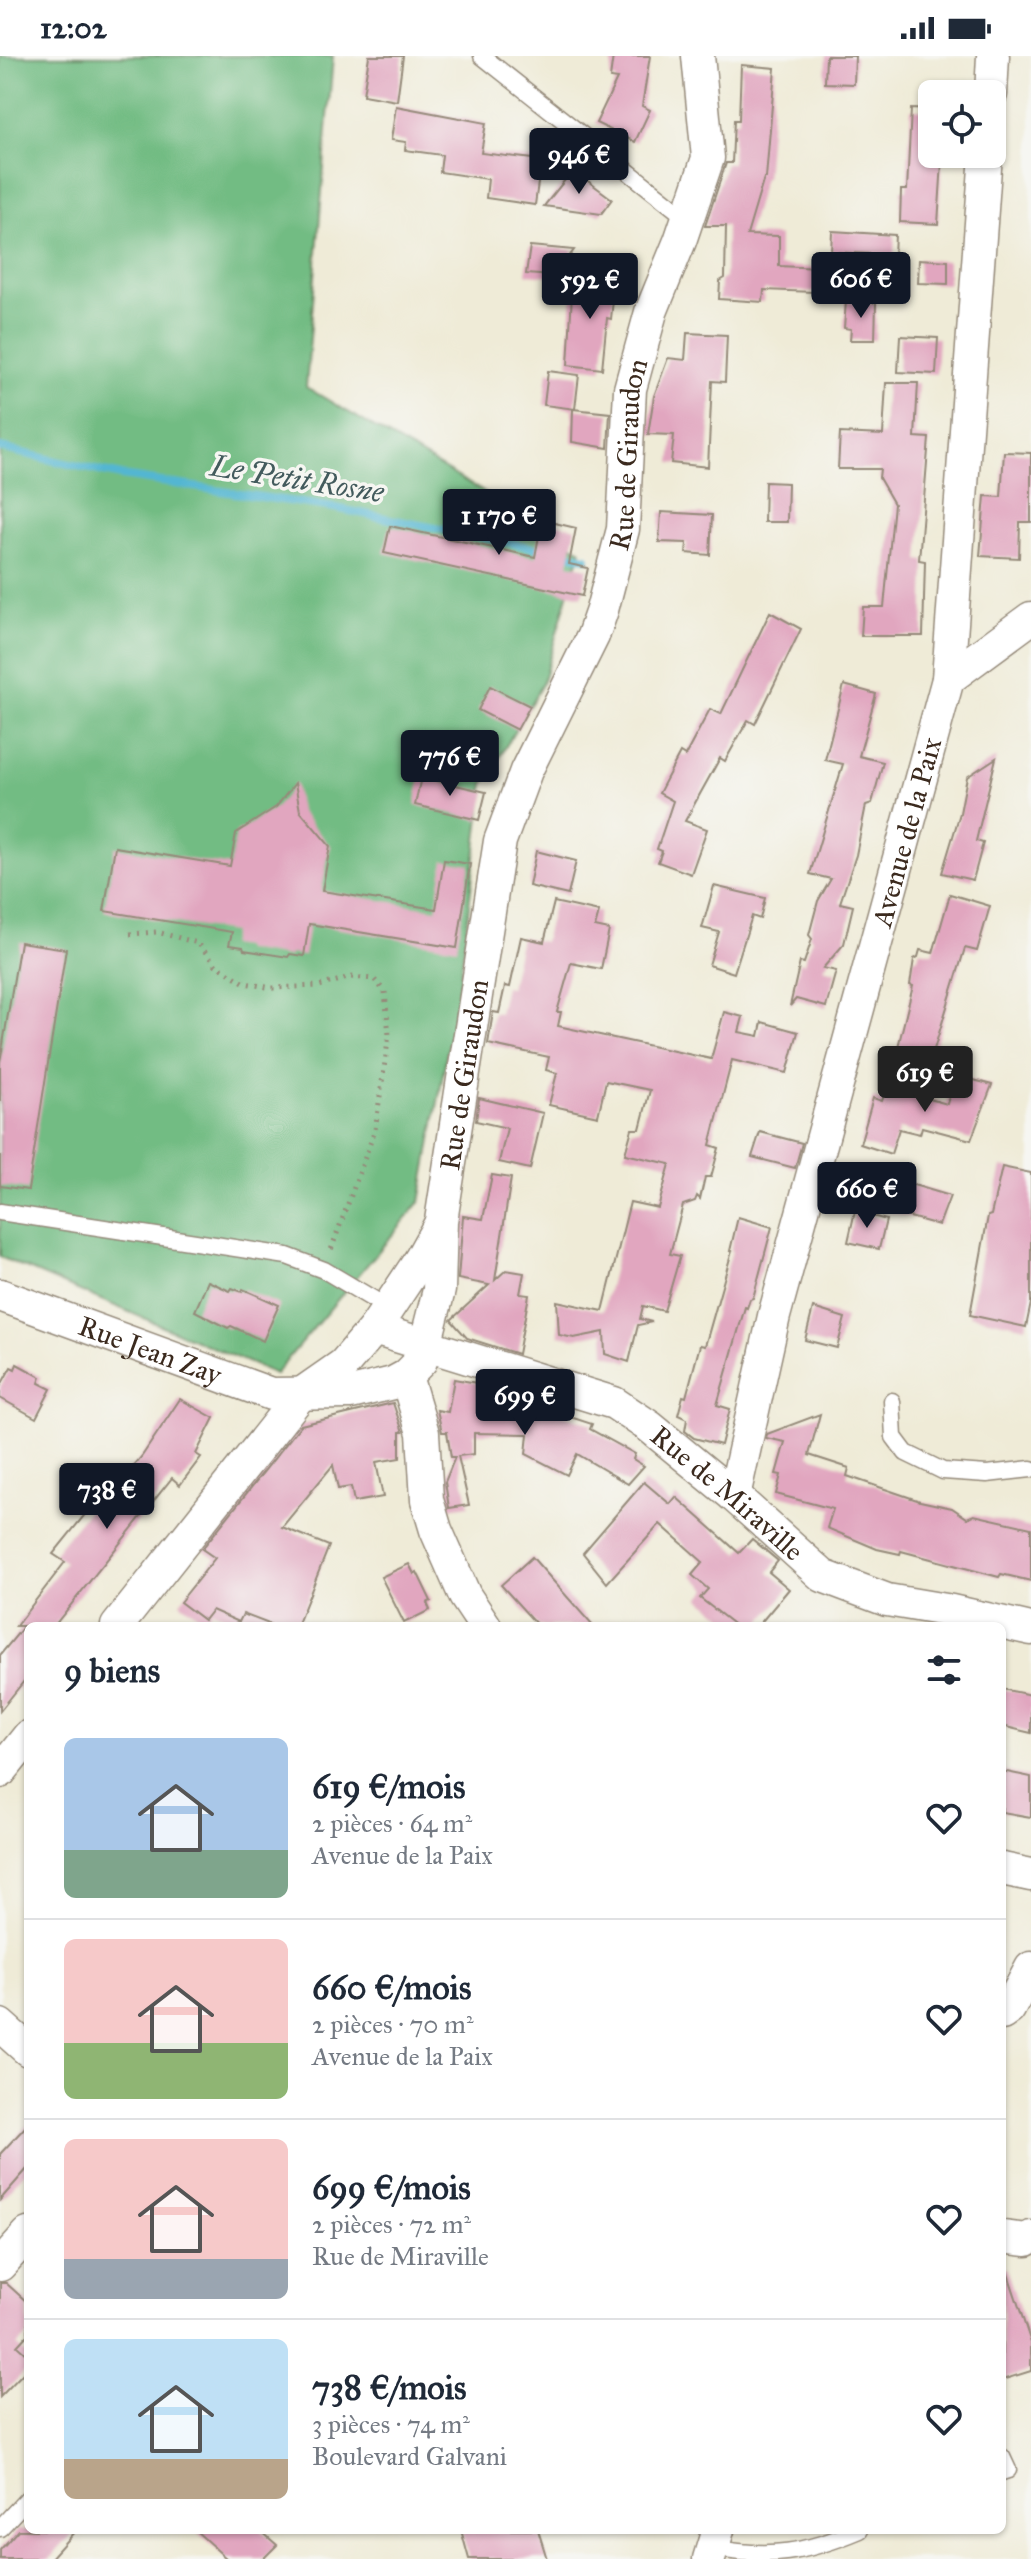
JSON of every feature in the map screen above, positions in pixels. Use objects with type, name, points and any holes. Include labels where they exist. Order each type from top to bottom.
[{"type":"street","name":"Rue de Giraudon","points":[[426,1344],[439,1290],[441,1221],[500,841],[526,771],[593,636],[623,529],[630,389],[651,312],[708,158],[698,56]]},
{"type":"street","points":[[992,80],[993,56]]},
{"type":"street","name":"Avenue de la Paix","points":[[734,1496],[774,1316],[948,679],[985,168]]},
{"type":"street","points":[[948,679],[1031,618]]},
{"type":"street","name":"Rue de Giraudon","points":[[120,1622],[301,1394],[344,1364],[381,1319],[420,1260],[441,1221]]},
{"type":"street","name":"Rue Jean Zay","points":[[0,1295],[271,1394],[301,1394]]},
{"type":"street","name":"Rue de Miraville","points":[[381,1319],[426,1344],[614,1403],[650,1427],[734,1496],[823,1576],[887,1600],[1000,1622]]},
{"type":"street","points":[[301,1394],[351,1393],[406,1376],[421,1361],[426,1344]]},
{"type":"street","points":[[344,1364],[353,1378],[372,1389]]},
{"type":"street","points":[[406,1376],[423,1433],[427,1500],[436,1530],[465,1596],[482,1622]]},
{"type":"street","name":"Rue de Miraville","points":[[1006,1623],[1031,1629]]},
{"type":"street","points":[[0,1772],[24,1742]]},
{"type":"street","points":[[1006,1870],[1031,1875]]},
{"type":"street","points":[[1006,2011],[1031,1968]]},
{"type":"street","points":[[0,2025],[24,2046]]},
{"type":"street","points":[[0,2265],[24,2238]]},
{"type":"lane","points":[[482,56],[687,218]]},
{"type":"lane","points":[[0,1212],[287,1256],[324,1270],[381,1319]]},
{"type":"lane","points":[[892,1401],[894,1437],[906,1453],[918,1459],[943,1471],[987,1474],[1031,1469]]},
{"type":"lane","points":[[0,2528],[24,2502]]},
{"type":"lane","points":[[713,2546],[741,2558],[819,2554],[853,2534]]},
{"type":"path","points":[[130,934],[157,932],[198,943],[216,965],[245,983],[272,988],[319,986],[351,977],[374,979],[385,992],[389,1035],[375,1130],[324,1270]]},
{"type":"green space","points":[[0,56],[333,56],[306,387],[581,550],[542,684],[484,784],[460,979],[420,1202],[275,1374],[0,1257]]},
{"type":"building","points":[[369,56],[403,56],[397,101],[363,95]]},
{"type":"building","points":[[613,56],[650,56],[642,106],[650,110],[635,142],[596,123],[617,79],[610,78]]},
{"type":"building","points":[[826,56],[855,56],[854,84],[825,83]]},
{"type":"building","points":[[741,65],[775,68],[766,178],[747,235],[779,236],[779,266],[840,269],[839,293],[764,290],[763,302],[719,299],[720,281],[725,278],[726,226],[705,226],[726,163],[732,163],[734,120],[739,120]]},
{"type":"building","points":[[396,106],[486,123],[481,153],[541,160],[535,205],[486,198],[488,179],[440,172],[442,155],[405,150],[406,142],[391,140]]},
{"type":"building","points":[[911,109],[918,109],[918,168],[942,168],[938,224],[900,222],[901,190],[907,190]]},
{"type":"building","points":[[573,170],[612,199],[601,214],[544,206]]},
{"type":"building","points":[[832,231],[895,235],[894,255],[831,252]]},
{"type":"building","points":[[530,246],[574,250],[554,276],[526,274]]},
{"type":"building","points":[[919,259],[948,261],[948,284],[918,283]]},
{"type":"building","points":[[573,276],[615,281],[611,319],[607,318],[602,369],[568,365]]},
{"type":"building","points":[[846,301],[876,303],[875,340],[850,340],[851,329],[844,328]]},
{"type":"building","points":[[687,333],[727,335],[725,382],[712,381],[708,467],[671,463],[674,435],[648,434],[654,396],[668,358],[685,360]]},
{"type":"building","points":[[900,336],[938,338],[936,374],[898,372]]},
{"type":"building","points":[[548,371],[579,375],[575,409],[544,405]]},
{"type":"building","points":[[886,383],[918,383],[915,437],[929,438],[919,560],[925,561],[923,636],[861,636],[863,607],[884,607],[894,504],[879,478],[880,469],[838,469],[840,433],[883,435]]},
{"type":"building","points":[[573,409],[610,413],[608,448],[572,442]]},
{"type":"building","points":[[1004,452],[1031,453],[1031,522],[1020,522],[1019,558],[980,556],[985,496],[1001,497]]},
{"type":"building","points":[[765,482],[788,483],[787,522],[764,522]]},
{"type":"building","points":[[661,512],[712,515],[710,555],[686,553],[687,543],[659,542]]},
{"type":"building","points":[[542,520],[576,528],[569,564],[588,568],[582,596],[384,553],[390,526],[535,557]]},
{"type":"building","points":[[770,612],[801,629],[755,724],[748,720],[725,761],[720,758],[685,821],[707,829],[691,874],[658,862],[662,851],[657,849],[673,801],[659,793],[680,753],[685,756],[710,709],[721,714]]},
{"type":"building","points":[[844,685],[876,694],[859,756],[883,762],[872,803],[866,805],[856,855],[840,903],[853,906],[844,944],[823,968],[836,971],[826,1007],[796,999],[790,1006],[800,962],[804,963],[812,939],[809,935],[818,901],[831,879],[810,874],[843,764],[825,760]]},
{"type":"building","points":[[490,686],[530,706],[517,730],[478,710]]},
{"type":"building","points":[[996,758],[976,841],[983,843],[973,880],[942,873],[967,777]]},
{"type":"building","points":[[421,777],[486,792],[479,820],[415,805]]},
{"type":"building","points":[[295,783],[300,811],[330,846],[322,891],[436,909],[444,860],[470,864],[457,948],[309,924],[304,956],[290,954],[288,957],[229,945],[232,932],[104,911],[115,847],[230,866],[236,833],[276,807]]},
{"type":"building","points":[[536,851],[576,861],[568,895],[529,886]]},
{"type":"building","points":[[714,886],[765,898],[760,919],[752,916],[734,973],[709,965],[719,932],[702,928]]},
{"type":"building","points":[[950,894],[990,906],[977,951],[965,948],[932,1056],[898,1047],[913,986],[910,985],[914,959],[920,950],[933,953]]},
{"type":"building","points":[[554,902],[599,912],[595,927],[609,930],[601,969],[571,963],[557,1012],[561,1012],[558,1026],[711,1059],[724,1012],[743,1017],[739,1032],[759,1036],[762,1022],[798,1032],[787,1073],[732,1060],[710,1145],[719,1148],[711,1177],[705,1177],[700,1199],[697,1196],[695,1201],[683,1205],[670,1254],[680,1256],[664,1311],[643,1306],[640,1319],[652,1322],[638,1325],[629,1362],[605,1354],[604,1332],[574,1338],[559,1335],[557,1301],[603,1311],[630,1202],[658,1208],[670,1164],[625,1154],[632,1129],[640,1129],[650,1090],[606,1081],[598,1116],[549,1105],[557,1073],[546,1070],[549,1057],[488,1044],[493,1012],[499,1013],[505,986],[510,987],[521,937],[544,942]]},
{"type":"building","points":[[20,942],[66,949],[28,1190],[0,1186],[0,1062]]},
{"type":"building","points":[[955,1075],[992,1085],[971,1140],[922,1127],[920,1134],[899,1129],[891,1154],[860,1144],[873,1098],[882,1101],[887,1087],[947,1104]]},
{"type":"building","points":[[479,1098],[543,1113],[530,1169],[499,1162],[507,1128],[476,1121]]},
{"type":"building","points":[[760,1132],[802,1143],[795,1168],[752,1157]]},
{"type":"building","points":[[1002,1167],[1031,1173],[1031,1303],[1026,1327],[970,1315],[988,1216],[991,1215]]},
{"type":"building","points":[[492,1175],[511,1178],[495,1280],[506,1270],[524,1273],[520,1294],[529,1295],[518,1354],[467,1338],[451,1320],[489,1285],[458,1279],[463,1216],[483,1219]]},
{"type":"building","points":[[897,1180],[950,1196],[939,1225],[888,1211]]},
{"type":"building","points":[[855,1211],[886,1220],[879,1249],[848,1242]]},
{"type":"building","points":[[738,1217],[772,1227],[753,1298],[745,1307],[717,1405],[730,1409],[721,1445],[694,1438],[685,1431],[687,1419],[678,1415],[700,1345],[705,1346],[732,1251]]},
{"type":"building","points":[[208,1281],[230,1291],[232,1288],[242,1292],[243,1289],[279,1305],[263,1341],[195,1311]]},
{"type":"building","points":[[813,1308],[845,1318],[837,1348],[805,1340]]},
{"type":"building","points":[[17,1364],[41,1377],[39,1383],[51,1389],[36,1418],[0,1398],[0,1387],[11,1367],[15,1369]]},
{"type":"building","points":[[454,1379],[489,1385],[486,1402],[551,1414],[552,1411],[592,1424],[590,1429],[635,1454],[633,1459],[644,1466],[628,1484],[577,1454],[567,1475],[526,1454],[528,1434],[474,1433],[474,1454],[458,1456],[469,1505],[449,1508],[445,1482],[455,1457],[451,1457],[447,1432],[442,1432],[437,1410],[448,1412]]},
{"type":"building","points":[[180,1399],[214,1418],[196,1454],[201,1457],[180,1485],[172,1478],[57,1622],[24,1622],[24,1626],[16,1626],[65,1562],[53,1554],[108,1486],[113,1491],[142,1456]]},
{"type":"building","points":[[393,1403],[403,1432],[400,1432],[400,1458],[376,1462],[383,1497],[354,1502],[351,1487],[338,1489],[333,1465],[282,1527],[329,1546],[299,1622],[264,1622],[243,1614],[239,1622],[212,1610],[204,1620],[180,1602],[215,1558],[202,1549],[301,1425]]},
{"type":"building","points":[[820,1414],[809,1455],[849,1468],[847,1476],[920,1501],[952,1508],[967,1518],[974,1515],[1031,1528],[1031,1581],[1001,1574],[999,1577],[901,1551],[900,1554],[877,1549],[827,1528],[833,1509],[776,1494],[781,1475],[776,1474],[785,1442],[766,1438],[767,1434]]},
{"type":"building","points":[[644,1482],[670,1504],[676,1497],[739,1553],[752,1539],[778,1561],[769,1572],[789,1589],[761,1622],[731,1622],[700,1598],[708,1589],[692,1575],[703,1562],[660,1524],[607,1583],[583,1553]]},
{"type":"building","points":[[532,1557],[589,1622],[534,1622],[501,1585]]},
{"type":"building","points":[[409,1564],[414,1574],[417,1572],[431,1601],[427,1603],[430,1610],[404,1622],[381,1577]]},
{"type":"building","points":[[24,1626],[24,1681],[0,1711],[0,1655]]},
{"type":"building","points":[[1006,1690],[1031,1695],[1031,1733],[1006,1727]]},
{"type":"building","points":[[1006,1772],[1031,1777],[1031,1817],[1006,1813]]},
{"type":"building","points":[[24,2128],[24,2173],[0,2200],[0,2154]]},
{"type":"building","points":[[1006,2268],[1031,2343],[1031,2371],[1006,2379]]},
{"type":"building","points":[[0,2283],[6,2283],[24,2299],[24,2338],[17,2346],[24,2352],[24,2372],[0,2397]]},
{"type":"building","points":[[18,2530],[24,2530],[24,2534],[72,2534],[50,2559],[0,2559],[0,2550]]},
{"type":"building","points":[[199,2534],[265,2534],[277,2545],[263,2559],[227,2559]]},
{"type":"building","points":[[462,2534],[539,2534],[547,2559],[469,2559]]},
{"type":"waterway","name":"Le Petit Rosne","points":[[0,448],[121,476],[335,508],[545,550]]},
{"type":"waterway","name":"Le Petit Rosne","points":[[563,553],[586,558]]}]
